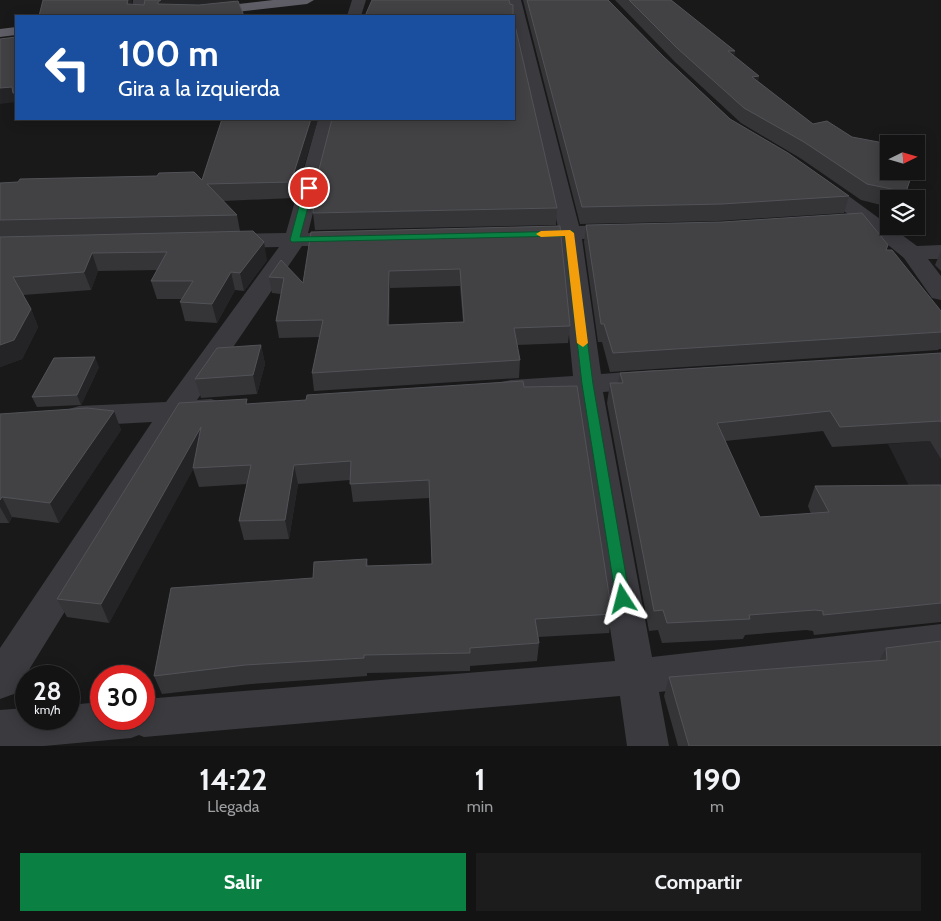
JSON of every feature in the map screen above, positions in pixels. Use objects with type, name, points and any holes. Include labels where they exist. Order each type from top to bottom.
[{"type":"highway","points":[[194,15],[307,0]]},
{"type":"highway","points":[[0,33],[15,31]]},
{"type":"street","points":[[139,15],[140,0]]},
{"type":"street","points":[[354,15],[359,0]]},
{"type":"street","points":[[514,0],[570,233],[588,384],[648,746]]},
{"type":"street","points":[[0,681],[174,411],[295,240],[327,120]]},
{"type":"street","points":[[800,170],[871,220],[912,253],[941,293]]},
{"type":"street","points":[[842,222],[871,220]]},
{"type":"street","points":[[501,235],[639,232]]},
{"type":"street","points":[[206,242],[364,238]]},
{"type":"street","points":[[912,253],[941,252]]},
{"type":"street","points":[[489,390],[676,378]]},
{"type":"street","points":[[58,418],[234,407]]},
{"type":"street","points":[[155,717],[636,677],[941,641]]},
{"type":"street","points":[[0,730],[90,722]]},
{"type":"shaded area","points":[[941,440],[941,550],[888,444]]},
{"type":"building","points":[[43,0],[128,0],[127,4],[144,5],[145,0],[161,0],[158,4],[199,5],[238,1],[244,15],[39,15]]},
{"type":"building","points":[[372,0],[509,0],[510,4],[513,5],[513,15],[365,15]]},
{"type":"building","points":[[527,0],[608,0],[663,56],[730,119],[788,153],[849,196],[722,204],[582,207]]},
{"type":"building","points":[[629,0],[671,0],[735,51],[728,51],[759,76],[752,77],[813,124],[827,121],[852,137],[880,142],[880,180],[910,180],[907,190],[896,190],[867,184],[804,142],[744,108],[677,48]]},
{"type":"building","points":[[515,25],[557,208],[313,213],[316,181],[332,120],[515,120]]},
{"type":"building","points":[[15,37],[15,93],[13,93],[12,87],[0,88],[0,39]]},
{"type":"building","points":[[222,120],[311,120],[291,182],[207,184],[237,215],[0,220],[0,183],[18,182],[20,179],[157,176],[159,173],[194,172],[202,180]]},
{"type":"building","points":[[862,213],[888,245],[886,250],[892,250],[941,311],[941,332],[613,353],[604,324],[601,324],[586,225],[722,222]]},
{"type":"building","points":[[560,226],[570,326],[514,328],[520,360],[312,373],[323,320],[276,321],[284,278],[269,277],[281,260],[303,283],[311,232]],"holes":[[[460,269],[464,322],[388,325],[389,271]]]},
{"type":"building","points":[[253,231],[264,242],[240,273],[231,272],[212,304],[180,302],[193,281],[151,281],[167,252],[92,253],[84,272],[13,277],[31,309],[14,340],[0,345],[0,237]]},
{"type":"building","points":[[261,345],[253,375],[195,379],[217,348]]},
{"type":"building","points":[[941,353],[941,422],[840,427],[830,411],[717,423],[760,517],[829,512],[815,486],[941,485],[941,603],[823,615],[823,611],[815,610],[749,615],[750,619],[667,623],[663,610],[654,611],[610,383],[623,383],[620,373]]},
{"type":"building","points":[[95,357],[77,395],[32,397],[54,358]]},
{"type":"building","points":[[523,381],[524,387],[577,386],[612,614],[535,619],[539,643],[470,648],[470,653],[364,655],[364,658],[245,665],[155,676],[171,588],[313,578],[314,562],[367,559],[366,566],[432,564],[429,480],[350,484],[351,461],[294,465],[285,520],[239,521],[251,465],[193,468],[201,427],[101,604],[57,599],[179,403],[247,399],[246,404],[306,400],[307,395]]},
{"type":"building","points":[[87,408],[114,411],[50,503],[2,497],[0,500],[0,414]]},
{"type":"building","points":[[941,641],[941,746],[689,746],[669,677],[887,660],[886,648]]},
{"type":"slow traffic","points":[[541,234],[570,233],[583,343]]},
{"type":"route","points":[[309,188],[295,240],[570,233],[588,384],[623,599]]}]
